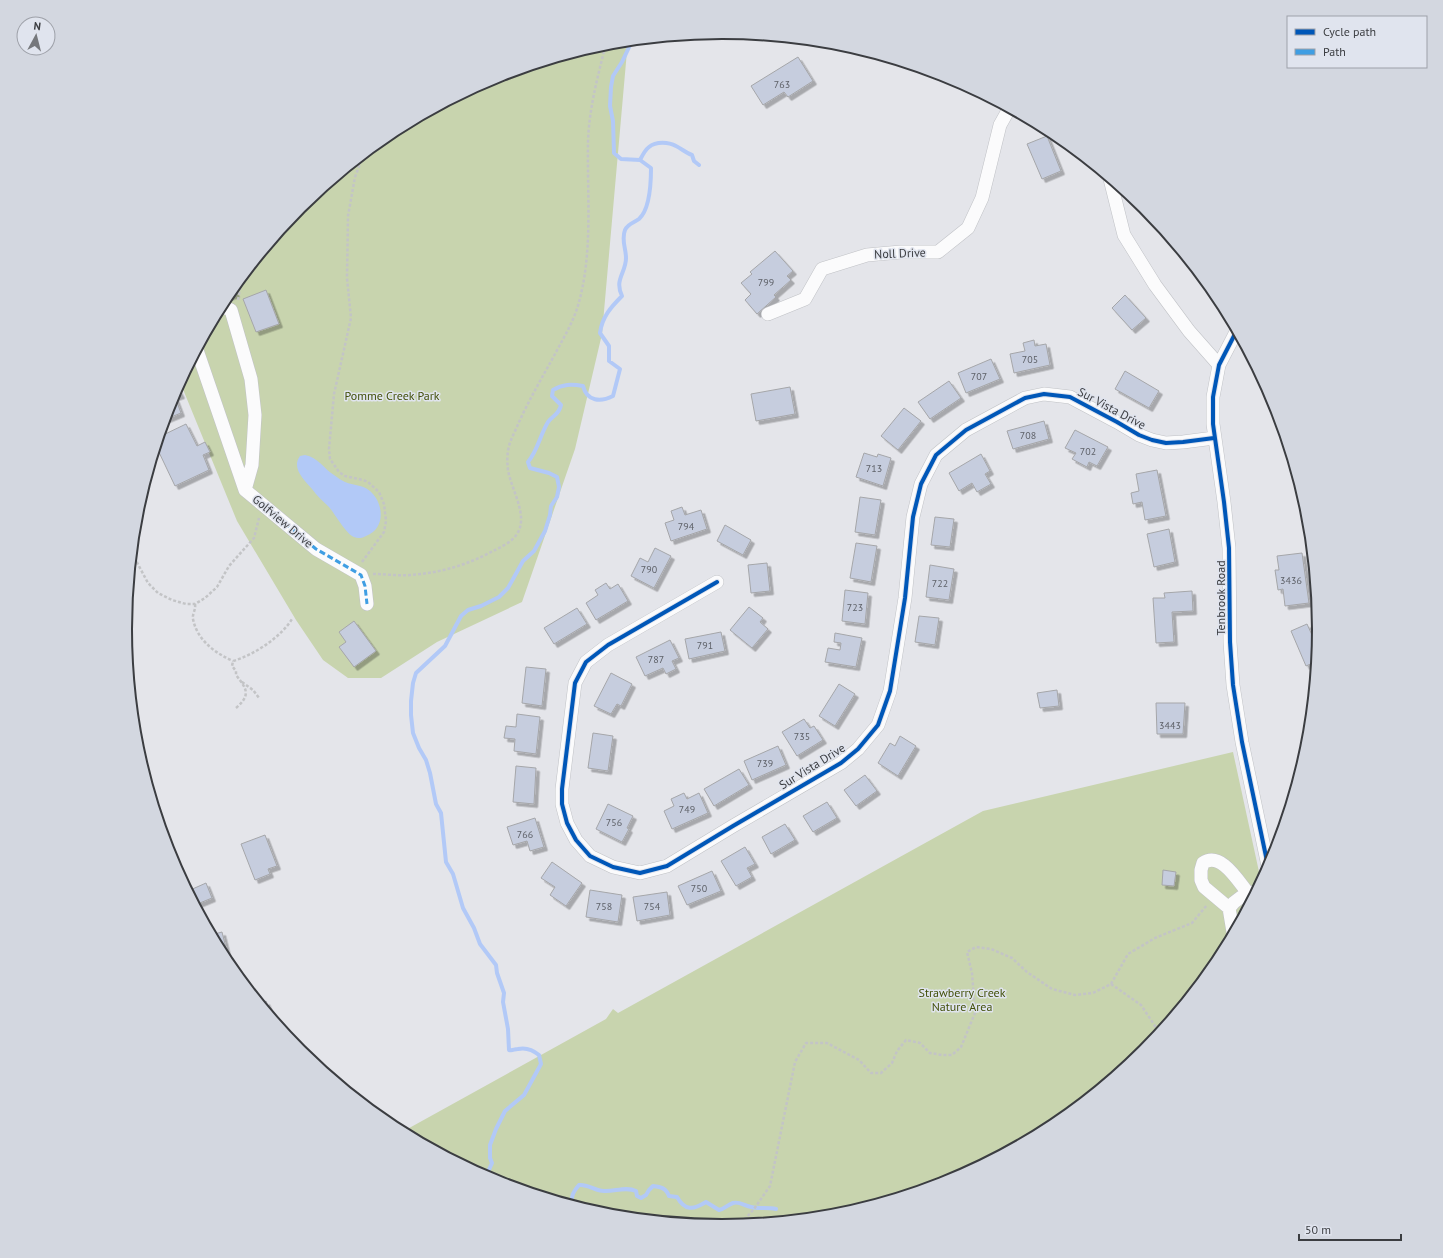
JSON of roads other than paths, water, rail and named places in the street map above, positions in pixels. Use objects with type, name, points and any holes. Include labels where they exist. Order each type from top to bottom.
[{"type":"street","name":"Noll Drive","points":[[768,314],[804,299],[822,268],[867,255],[901,252],[938,252],[968,228],[982,198],[1000,126],[1006,113]]},
{"type":"street","points":[[1112,186],[1124,235],[1155,285],[1189,331],[1219,364]]},
{"type":"street","points":[[227,308],[231,310],[251,379],[255,414],[252,465],[245,490]]},
{"type":"street","name":"Tenbrook Road","points":[[1234,337],[1219,364],[1212,403],[1214,438],[1224,502],[1229,548],[1230,642],[1233,685],[1242,742],[1266,857]]},
{"type":"street","name":"Golfview Drive","points":[[199,356],[245,490],[316,549],[357,573],[365,586],[367,604]]},
{"type":"street","name":"Sur Vista Drive","points":[[717,582],[608,645],[586,662],[575,682],[562,789],[562,804],[567,823],[576,840],[590,856],[613,867],[640,873],[667,866],[732,826],[841,763],[858,749],[878,725],[890,691],[905,598],[913,517],[921,484],[936,454],[966,430],[1025,398],[1044,394],[1070,397],[1139,435],[1152,440],[1183,442],[1214,438]]},
{"type":"street","points":[[1232,924],[1229,908],[1214,897],[1204,887],[1201,880],[1203,863],[1212,859],[1218,861],[1250,891]]},
{"type":"street","points":[[1229,908],[1233,903],[1249,893]]},
{"type":"water","points":[[305,455],[314,458],[341,480],[364,487],[375,496],[381,515],[377,528],[372,533],[359,538],[354,537],[341,524],[329,507],[305,482],[300,474],[297,465],[298,460],[300,456]]},
{"type":"waterway","points":[[489,1171],[492,1163],[490,1158],[490,1145],[496,1129],[505,1111],[524,1095],[541,1064],[539,1055],[532,1050],[524,1048],[509,1050],[508,1029],[503,1002],[504,993],[497,973],[496,965],[480,944],[474,928],[463,908],[453,874],[446,862],[441,813],[436,804],[426,760],[413,733],[411,715],[413,683],[416,673],[445,646],[461,616],[468,610],[481,606],[499,597],[508,588],[523,561],[534,551],[545,531],[551,506],[557,497],[559,487],[557,477],[549,473],[530,468],[528,462],[534,453],[548,422],[560,408],[561,405],[552,396],[553,390],[567,385],[575,385],[583,386],[591,398],[599,400],[613,396],[620,369],[609,361],[609,346],[600,333],[601,327],[614,304],[622,296],[619,285],[626,263],[624,234],[628,226],[643,215],[648,202],[651,180],[651,168],[640,160],[621,159],[614,153],[613,121],[610,106],[611,87],[613,76],[629,46]]},
{"type":"waterway","points":[[640,160],[646,150],[652,145],[666,143],[678,147],[692,155],[694,161],[699,165]]},
{"type":"waterway","points":[[572,1200],[573,1194],[579,1185],[604,1191],[628,1189],[636,1191],[637,1196],[641,1198],[646,1195],[653,1186],[663,1188],[669,1196],[677,1197],[683,1205],[690,1208],[697,1207],[706,1202],[719,1210],[735,1203],[740,1203],[754,1208],[776,1209]]},
{"type":"park label","name":"Pomme Creek Park","points":[[392,395]]},
{"type":"park label","name":"Strawberry Creek Nature Area","points":[[962,999]]}]
